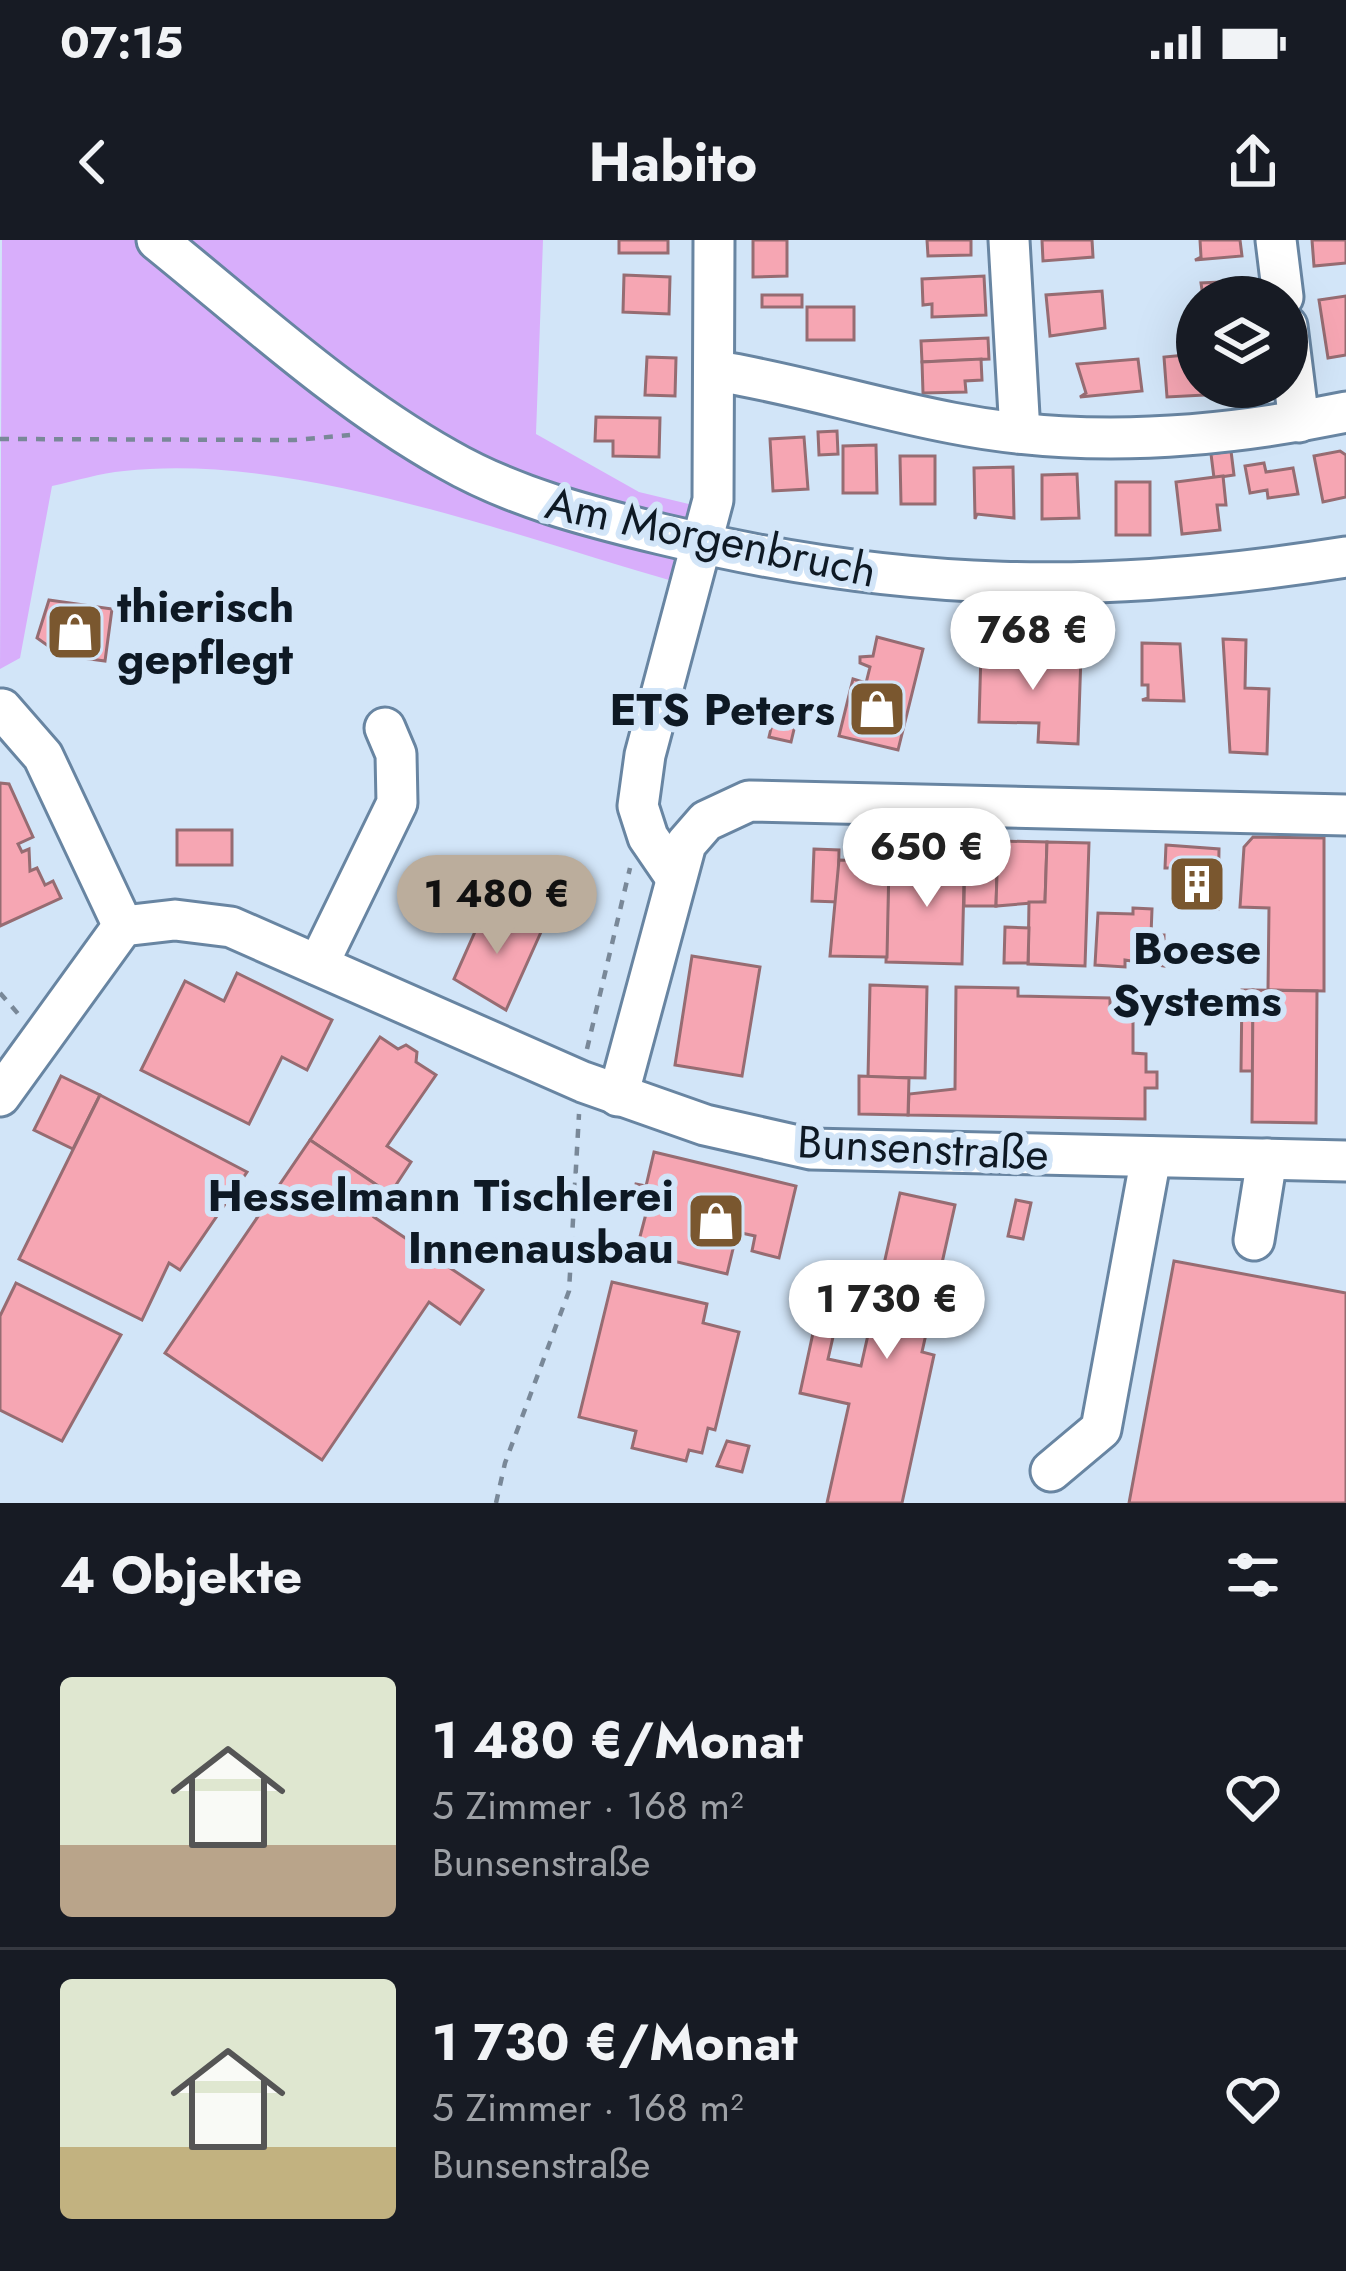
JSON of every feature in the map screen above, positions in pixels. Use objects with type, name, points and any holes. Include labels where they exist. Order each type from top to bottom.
[{"type":"street","name":"Am Morgenbruch","points":[[157,240],[398,430],[518,494],[704,544],[894,577],[992,585],[1178,581],[1346,557]]},
{"type":"street","points":[[674,875],[648,837],[638,806],[645,755],[704,544],[716,460],[714,240]]},
{"type":"street","points":[[1009,240],[1020,433]]},
{"type":"street","points":[[1276,240],[1280,276]]},
{"type":"street","points":[[717,370],[952,424],[1020,433],[1151,438],[1299,422],[1346,412]]},
{"type":"street","points":[[1297,408],[1299,422]]},
{"type":"street","points":[[0,1096],[123,926],[43,756],[2,709]]},
{"type":"street","points":[[318,965],[397,803],[396,754],[385,728]]},
{"type":"street","points":[[601,1089],[686,844],[706,821],[749,801],[1346,815]]},
{"type":"street","name":"Bunsenstraße","points":[[123,926],[175,920],[231,927],[601,1089],[705,1125],[811,1149],[1346,1161]]},
{"type":"street","points":[[1051,1471],[1101,1429],[1151,1157]]},
{"type":"street","points":[[1254,1240],[1268,1160]]},
{"type":"path","points":[[0,439],[295,440],[398,430]]},
{"type":"path","points":[[496,1503],[505,1463],[569,1291],[571,1186],[601,1089],[591,1013],[630,863]]},
{"type":"shaded area","points":[[2,240],[543,240],[536,434],[639,492],[697,506],[679,583],[476,522],[331,486],[190,468],[115,472],[52,486],[20,658],[0,669]]},
{"type":"building","points":[[619,240],[668,240],[668,253],[619,253]]},
{"type":"building","points":[[753,240],[787,240],[787,276],[753,277]]},
{"type":"building","points":[[927,240],[971,240],[971,255],[928,256]]},
{"type":"building","points":[[1042,240],[1092,240],[1093,257],[1043,261]]},
{"type":"building","points":[[1200,240],[1240,240],[1242,256],[1195,260],[1201,257]]},
{"type":"building","points":[[1312,240],[1346,240],[1346,263],[1314,266]]},
{"type":"building","points":[[624,275],[670,277],[669,314],[623,312]]},
{"type":"building","points":[[984,276],[986,315],[932,317],[932,304],[923,305],[922,279]]},
{"type":"building","points":[[1102,291],[1105,328],[1050,336],[1046,295]]},
{"type":"building","points":[[762,295],[802,295],[802,307],[762,307]]},
{"type":"building","points":[[1346,296],[1346,355],[1328,358],[1319,300]]},
{"type":"building","points":[[807,307],[854,307],[854,340],[807,340]]},
{"type":"building","points":[[988,338],[989,359],[922,362],[921,341]]},
{"type":"building","points":[[1176,356],[1176,397],[1167,397],[1164,357]]},
{"type":"building","points":[[647,357],[676,358],[675,396],[645,395]]},
{"type":"building","points":[[981,359],[982,380],[965,381],[966,392],[923,393],[922,362]]},
{"type":"building","points":[[1138,359],[1142,391],[1080,397],[1086,393],[1077,364]]},
{"type":"building","points":[[596,417],[660,418],[659,457],[613,456],[613,441],[595,441]]},
{"type":"building","points":[[837,431],[838,454],[819,455],[818,432]]},
{"type":"building","points":[[804,437],[808,489],[773,491],[770,439]]},
{"type":"building","points":[[876,445],[877,493],[843,493],[843,446]]},
{"type":"building","points":[[1231,451],[1234,475],[1214,478],[1211,454]]},
{"type":"building","points":[[1340,451],[1346,455],[1346,497],[1323,502],[1314,456]]},
{"type":"building","points":[[900,456],[935,456],[935,504],[901,504]]},
{"type":"building","points":[[1264,463],[1266,472],[1293,468],[1298,494],[1268,498],[1267,490],[1250,493],[1245,466]]},
{"type":"building","points":[[1013,467],[1014,518],[977,514],[975,519],[974,468]]},
{"type":"building","points":[[1077,474],[1079,518],[1042,519],[1042,475]]},
{"type":"building","points":[[1223,476],[1226,505],[1217,505],[1220,530],[1182,534],[1176,482]]},
{"type":"building","points":[[1116,482],[1150,482],[1150,535],[1116,535]]},
{"type":"building","name":"thierisch gepflegt","points":[[49,600],[112,609],[105,661],[61,655],[37,638]]},
{"type":"building","name":"ETS Peters","points":[[877,637],[923,649],[898,750],[839,736],[853,679],[866,683],[870,667],[860,663],[860,657],[873,656]]},
{"type":"building","points":[[1223,639],[1246,640],[1245,688],[1269,689],[1267,754],[1230,752]]},
{"type":"building","points":[[1142,643],[1180,644],[1184,701],[1142,700],[1148,698],[1148,685],[1142,685]]},
{"type":"building","points":[[981,652],[1081,655],[1078,744],[1038,742],[1039,723],[979,722]]},
{"type":"building","points":[[774,716],[796,721],[791,742],[769,737]]},
{"type":"building","points":[[0,783],[9,784],[33,837],[18,844],[22,852],[29,849],[30,871],[37,868],[45,885],[53,881],[61,898],[0,926]]},
{"type":"building","points":[[177,830],[232,830],[232,865],[177,865]]},
{"type":"building","points":[[1253,837],[1324,838],[1324,991],[1268,990],[1269,908],[1240,907],[1244,847]]},
{"type":"building","points":[[946,840],[965,840],[962,964],[886,962],[889,862],[945,864]]},
{"type":"building","points":[[965,840],[998,841],[996,906],[964,906]]},
{"type":"building","points":[[998,841],[1047,842],[1045,902],[996,906]]},
{"type":"building","points":[[1047,842],[1089,843],[1085,966],[1028,964],[1029,902],[1045,902]]},
{"type":"building","name":"Boese Systems","points":[[1166,845],[1219,849],[1218,909],[1192,909],[1192,900],[1176,900],[1177,868],[1165,868]]},
{"type":"building","points":[[814,849],[839,850],[838,902],[812,901]]},
{"type":"building","points":[[839,860],[889,862],[887,957],[830,956]]},
{"type":"building","points":[[486,907],[541,932],[506,1010],[454,979]]},
{"type":"building","points":[[1133,908],[1152,909],[1151,935],[1164,935],[1164,966],[1125,960],[1125,967],[1095,965],[1098,913],[1133,914]]},
{"type":"building","points":[[1005,927],[1029,928],[1028,963],[1004,963]]},
{"type":"building","points":[[692,956],[760,967],[742,1076],[675,1065]]},
{"type":"building","points":[[237,973],[332,1020],[307,1070],[282,1057],[249,1124],[141,1070],[185,981],[224,1001]]},
{"type":"building","points":[[870,985],[927,987],[925,1078],[868,1077]]},
{"type":"building","points":[[956,987],[1018,988],[1018,996],[1110,998],[1110,1010],[1133,1010],[1133,1053],[1146,1054],[1146,1072],[1157,1072],[1157,1088],[1145,1088],[1145,1119],[908,1115],[909,1094],[955,1089]]},
{"type":"building","points":[[1242,990],[1253,990],[1253,1071],[1241,1071]]},
{"type":"building","points":[[1253,990],[1317,991],[1316,1123],[1252,1122]]},
{"type":"building","points":[[380,1037],[398,1049],[406,1045],[417,1052],[416,1062],[436,1075],[387,1146],[411,1162],[390,1194],[310,1140]]},
{"type":"building","points":[[61,1076],[100,1095],[73,1149],[34,1130]]},
{"type":"building","points":[[859,1076],[909,1078],[908,1115],[859,1114]]},
{"type":"building","points":[[100,1095],[247,1172],[180,1270],[169,1263],[142,1320],[19,1259]]},
{"type":"building","points":[[310,1140],[390,1194],[374,1217],[483,1290],[460,1324],[429,1302],[322,1460],[165,1353]]},
{"type":"building","name":"Hesselmann Tischlerei Innenausbau","points":[[654,1152],[796,1186],[779,1258],[752,1251],[755,1236],[737,1232],[727,1274],[636,1252],[647,1210],[631,1206],[636,1184],[646,1186]]},
{"type":"building","points":[[900,1193],[955,1205],[922,1352],[934,1355],[902,1503],[827,1503],[849,1404],[800,1393],[813,1333],[833,1337],[828,1359],[861,1366]]},
{"type":"building","points":[[1016,1200],[1031,1203],[1023,1239],[1008,1236]]},
{"type":"building","points":[[1174,1261],[1346,1293],[1346,1503],[1129,1503]]},
{"type":"building","points":[[612,1282],[707,1304],[703,1323],[739,1332],[715,1430],[708,1428],[702,1453],[689,1450],[686,1461],[632,1448],[636,1431],[579,1417]]},
{"type":"building","points":[[16,1283],[121,1335],[62,1441],[0,1410],[0,1316]]},
{"type":"building","points":[[727,1441],[749,1446],[742,1472],[717,1466]]},
{"type":"place","name":"thierisch gepflegt","points":[[75,632]]},
{"type":"place","name":"ETS Peters","points":[[877,709]]},
{"type":"place","name":"Boese Systems","points":[[1197,884]]},
{"type":"place","name":"Hesselmann Tischlerei Innenausbau","points":[[716,1221]]}]
